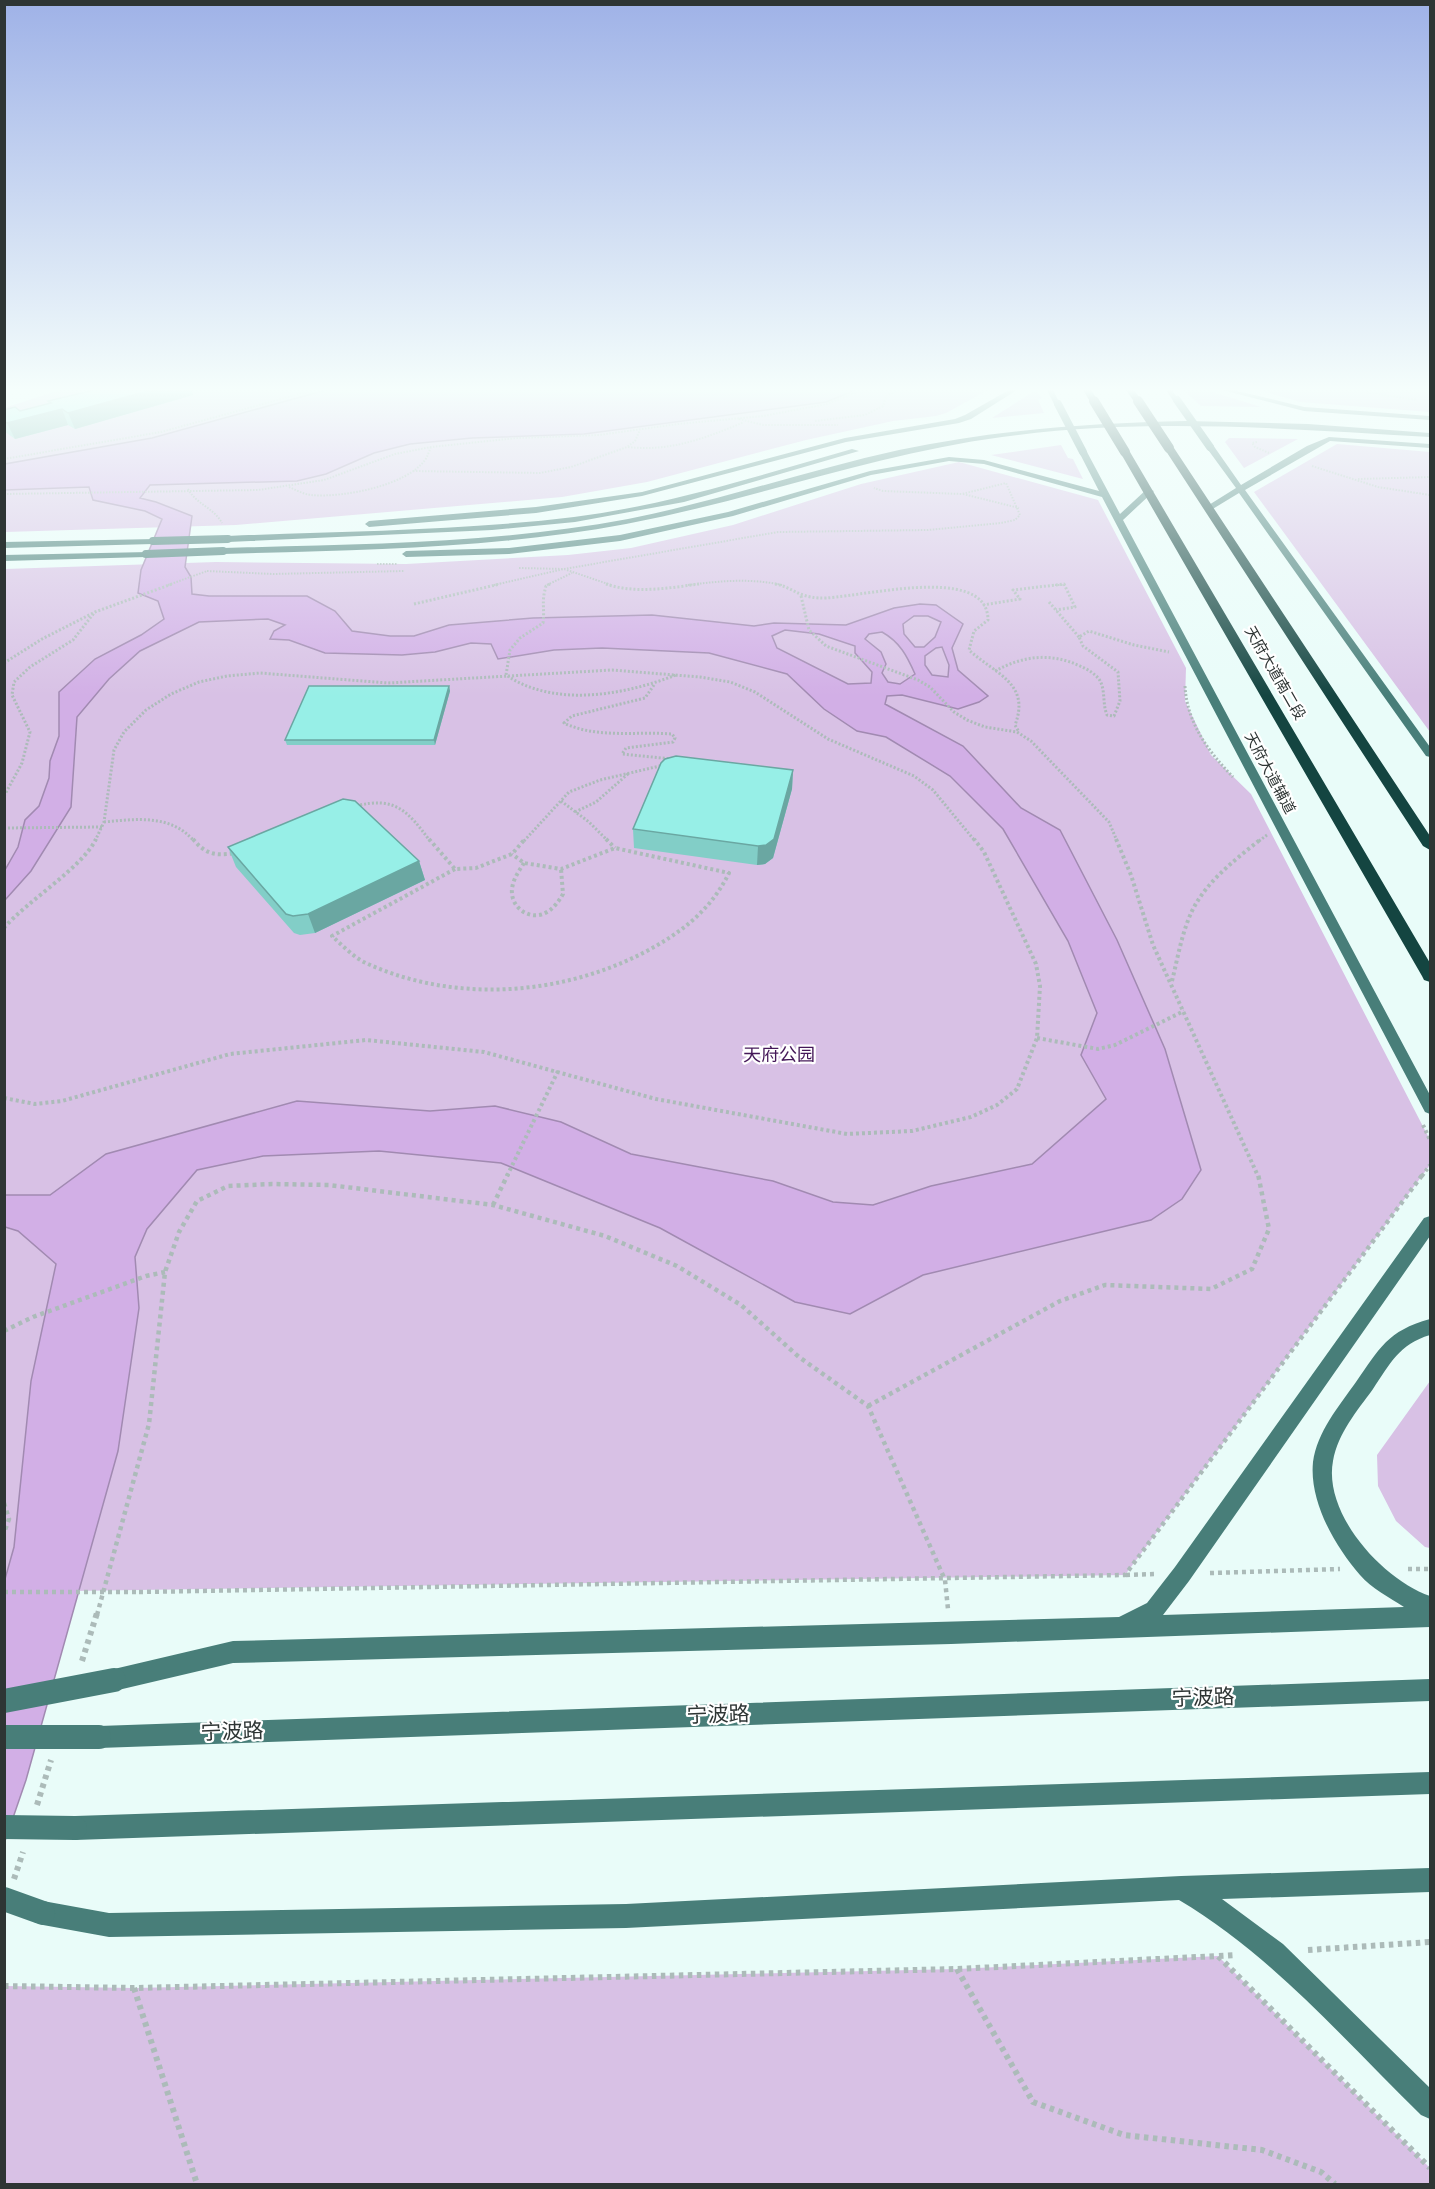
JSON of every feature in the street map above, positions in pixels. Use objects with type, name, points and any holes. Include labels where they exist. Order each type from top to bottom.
[{"type":"highway","name":"天府大道南二段","points":[[1151,492],[1431,976]]},
{"type":"highway","name":"天府大道南二段","points":[[1198,492],[1431,846]]},
{"type":"main road","points":[[260,538],[394,521],[536,510],[644,492]]},
{"type":"main road","points":[[4,545],[260,538],[492,527],[574,519],[681,500],[709,492]]},
{"type":"main road","points":[[4,558],[259,550],[495,539],[583,529],[687,509],[746,492]]},
{"type":"main road","points":[[259,550],[425,554],[566,546],[677,528],[805,492]]},
{"type":"main road","points":[[1095,492],[1106,495]]},
{"type":"main road","name":"天府大道辅道","points":[[1104,492],[1431,1108]]},
{"type":"main road","points":[[1119,519],[1149,492]]},
{"type":"main road","points":[[1208,508],[1235,492]]},
{"type":"main road","points":[[1242,492],[1431,754]]},
{"type":"main road","points":[[1119,1628],[1154,1610],[1182,1574],[1431,1223]]},
{"type":"main road","points":[[1431,1327],[1412,1332],[1392,1346],[1333,1431],[1323,1462],[1325,1490],[1336,1523],[1368,1569],[1411,1600],[1431,1605]]},
{"type":"main road","points":[[4,1701],[114,1680],[233,1652],[951,1633],[1431,1617]]},
{"type":"main road","name":"宁波路","points":[[4,1737],[99,1737],[1431,1689]]},
{"type":"main road","points":[[4,1827],[75,1828],[1431,1783]]},
{"type":"main road","points":[[8,1893],[43,1912],[109,1925],[626,1916],[1181,1888],[1431,1880]]},
{"type":"main road","points":[[1181,1888],[1222,1912],[1275,1953],[1431,2106]]},
{"type":"path","points":[[4,494],[106,492]]},
{"type":"path","points":[[303,492],[311,495],[348,492]]},
{"type":"path","points":[[913,492],[962,494],[1019,508]]},
{"type":"path","points":[[962,494],[969,492]]},
{"type":"path","points":[[1412,492],[1431,495]]},
{"type":"path","points":[[376,564],[406,564]]},
{"type":"path","points":[[414,604],[564,569],[618,588],[644,590],[719,581],[756,580],[781,585],[801,596],[842,598],[897,588],[948,587],[964,590],[988,612],[988,620],[974,631],[969,650],[980,661],[1016,686],[1021,701],[1021,714],[1016,725],[1019,733]]},
{"type":"path","points":[[506,675],[510,650],[520,638],[543,623],[542,604],[546,586],[573,573]]},
{"type":"path","points":[[5,662],[95,612],[196,576]]},
{"type":"path","points":[[983,605],[1020,599],[1013,590],[1064,584],[1075,607],[1056,610]]},
{"type":"path","points":[[801,596],[808,628],[816,639],[853,657],[908,675],[932,688],[955,715],[977,725],[1019,733],[1030,738],[1037,749],[1109,822],[1131,875],[1154,945],[1258,1174],[1269,1229],[1252,1269],[1210,1289],[1105,1285],[1059,1300],[868,1406]]},
{"type":"path","points":[[995,671],[1014,660],[1036,656],[1057,657],[1088,669],[1102,684],[1103,709],[1107,715],[1114,716],[1118,712],[1120,701],[1118,672],[1083,646],[1079,637],[1049,602]]},
{"type":"path","points":[[4,796],[22,763],[30,732],[12,695],[14,682],[30,667],[73,640],[95,612]]},
{"type":"path","points":[[1079,637],[1089,631],[1134,645],[1178,654]]},
{"type":"path","points":[[4,928],[16,914],[82,858],[102,827],[114,750],[124,732],[146,710],[171,694],[199,682],[227,676],[260,673],[388,683],[612,670],[729,682],[755,692],[828,740],[914,777],[933,790],[984,852],[1036,964],[1040,986],[1037,1038],[1017,1089],[997,1105],[971,1117],[912,1131],[847,1134],[656,1099],[484,1052],[366,1040],[230,1054],[62,1101],[35,1104],[4,1098]]},
{"type":"path","points":[[506,675],[526,687],[563,693],[637,689],[678,675]]},
{"type":"path","points":[[1185,679],[1185,701],[1211,755],[1235,778]]},
{"type":"path","points":[[561,801],[574,813],[589,822],[615,848],[729,873],[715,898],[681,932],[630,962],[582,980],[530,988],[484,990],[420,981],[366,963],[332,936],[455,869],[476,868],[512,854],[569,792],[631,771],[665,765],[674,760],[622,754],[626,748],[673,742],[675,738],[672,734],[608,732],[570,728],[564,723],[572,716],[645,698],[654,685]]},
{"type":"path","points":[[574,813],[596,802],[631,771]]},
{"type":"path","points":[[353,807],[370,800],[388,800],[403,807],[441,857],[455,869]]},
{"type":"path","points":[[104,822],[131,820],[176,825],[212,855],[246,852]]},
{"type":"path","points":[[4,828],[102,827]]},
{"type":"path","points":[[1171,982],[1187,921],[1204,891],[1228,866],[1270,832]]},
{"type":"path","points":[[512,854],[524,863],[561,869],[615,848]]},
{"type":"path","points":[[524,863],[512,886],[513,900],[522,912],[538,916],[551,910],[563,894],[561,869]]},
{"type":"path","points":[[1037,1038],[1098,1049],[1115,1045],[1184,1011]]},
{"type":"path","points":[[493,1204],[558,1071]]},
{"type":"path","points":[[1419,1119],[1431,1140]]},
{"type":"path","points":[[1125,1575],[1431,1165]]},
{"type":"path","points":[[82,1662],[110,1572],[149,1424],[165,1272],[179,1232],[197,1201],[228,1186],[272,1184],[329,1185],[493,1204],[605,1236],[677,1266],[741,1305],[800,1358],[868,1406],[945,1580],[951,1633]]},
{"type":"path","points":[[4,1331],[33,1317],[146,1276],[165,1272]]},
{"type":"path","points":[[4,1503],[9,1519],[4,1533]]},
{"type":"path","points":[[4,1592],[945,1580],[1431,1569]]},
{"type":"path","points":[[36,1809],[54,1752]]},
{"type":"path","points":[[8,1893],[26,1842]]},
{"type":"path","points":[[4,1986],[134,1988],[957,1969],[1275,1953],[1431,1941]]},
{"type":"path","points":[[1218,1956],[1431,2168]]},
{"type":"path","points":[[957,1969],[1033,2102],[1124,2135],[1262,2150],[1321,2172],[1335,2184]]},
{"type":"path","points":[[134,1988],[197,2184]]},
{"type":"green space","points":[[5,492],[589,492],[562,497],[236,525],[5,532]]},
{"type":"green space","name":"天府公园","points":[[836,492],[1069,492],[1098,500],[1186,668],[1185,701],[1211,755],[1251,794],[1430,1140],[1430,1165],[1125,1575],[5,1592],[5,569],[216,562],[406,564],[568,555],[631,548],[733,525]]},
{"type":"green space","points":[[1254,492],[1430,492],[1430,732]]},
{"type":"green space","points":[[1430,1381],[1430,1548],[1425,1547],[1396,1521],[1378,1486],[1377,1455]]},
{"type":"green space","points":[[1218,1956],[1430,2168],[1430,2184],[5,2184],[5,1986],[134,1988],[957,1969]]},
{"type":"shaded area","points":[[91,492],[144,492],[140,498],[192,516],[185,567],[191,577],[192,594],[307,596],[335,611],[352,631],[390,636],[414,636],[449,625],[533,618],[652,615],[754,626],[774,623],[846,625],[894,608],[920,604],[936,605],[963,624],[952,648],[958,670],[988,696],[979,702],[958,709],[902,695],[887,696],[885,704],[963,746],[1021,808],[1060,830],[1117,940],[1165,1049],[1201,1170],[1182,1199],[1151,1220],[923,1275],[850,1314],[795,1302],[660,1228],[501,1163],[379,1151],[263,1156],[197,1170],[147,1229],[135,1257],[139,1308],[118,1451],[26,1780],[5,1841],[5,1579],[14,1547],[31,1381],[56,1264],[18,1231],[5,1227],[5,1195],[50,1195],[106,1154],[297,1101],[430,1111],[495,1106],[561,1122],[631,1154],[773,1181],[833,1202],[873,1205],[931,1186],[1032,1164],[1106,1099],[1081,1055],[1097,1013],[1068,941],[1003,829],[950,776],[886,737],[857,731],[824,709],[787,674],[709,653],[602,648],[554,650],[498,659],[491,644],[471,643],[435,652],[402,655],[325,653],[289,640],[270,639],[274,631],[285,625],[268,619],[199,622],[140,651],[109,679],[77,717],[71,807],[31,871],[5,900],[5,870],[18,847],[25,820],[39,806],[49,778],[50,761],[59,736],[59,692],[95,659],[141,635],[164,619],[158,601],[138,593],[141,570],[162,519],[145,511],[93,500]],"holes":[[[914,616],[928,616],[941,622],[935,637],[924,647],[915,647],[904,634],[903,624]],[[785,630],[819,634],[855,646],[855,653],[872,672],[871,683],[848,684],[777,648],[772,636]],[[882,632],[894,640],[906,655],[915,674],[900,684],[888,682],[882,673],[886,664],[881,652],[865,639],[869,634]],[[942,647],[949,665],[948,677],[932,675],[925,665],[925,656],[936,648]]]},
{"type":"building","points":[[309,686],[449,686],[434,740],[285,740]]},
{"type":"building","points":[[676,756],[793,770],[774,839],[766,845],[758,846],[633,829],[661,763],[665,759]]},
{"type":"building","points":[[343,799],[355,801],[419,861],[308,914],[293,916],[286,914],[228,847]]}]
